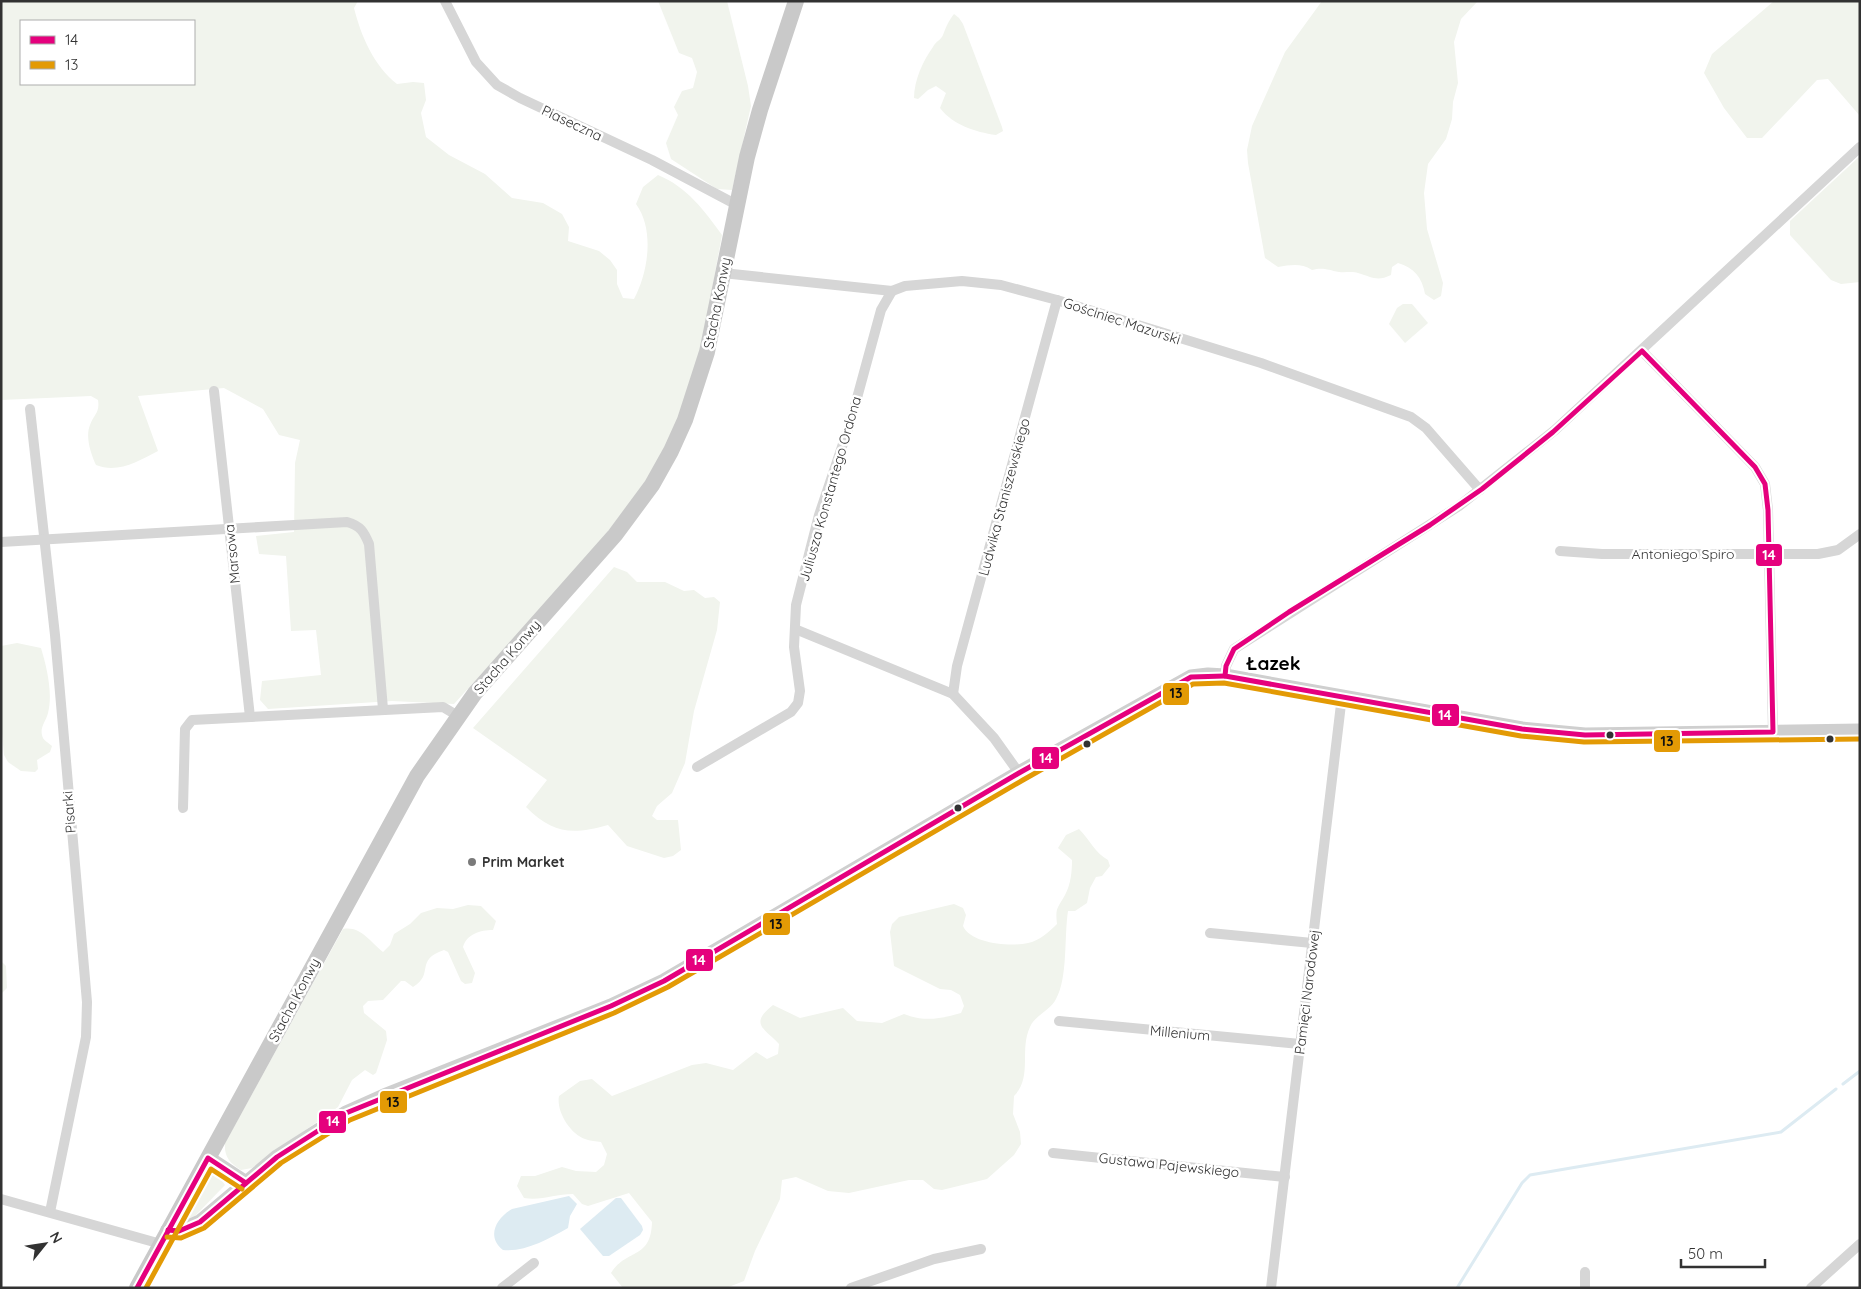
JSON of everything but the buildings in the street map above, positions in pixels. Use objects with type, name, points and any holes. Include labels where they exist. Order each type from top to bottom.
[{"type":"main road","name":"Stacha Konwy","points":[[137,1288],[417,776],[458,716],[500,664],[616,535],[652,485],[686,420],[707,352],[736,204],[760,110],[796,1]]},
{"type":"street","name":"Piaseczna","points":[[445,1],[476,62],[497,84],[520,98],[652,160],[736,204]]},
{"type":"street","points":[[1225,676],[1226,666],[1234,649],[1438,520],[1480,490],[1555,430],[1860,147]]},
{"type":"street","name":"Gościniec Mazurski","points":[[723,273],[892,291],[904,286],[973,282],[1001,285],[1058,300],[1261,363],[1401,412],[1426,428],[1480,490]]},
{"type":"street","name":"Juliusza Konstantego Ordona","points":[[697,767],[795,708],[800,691],[794,647],[796,605],[820,515],[851,420],[880,310],[892,291]]},
{"type":"street","name":"Ludwika Staniszewskiego","points":[[953,694],[957,666],[1058,300]]},
{"type":"street","points":[[1642,351],[1745,457],[1761,476],[1768,499],[1773,732]]},
{"type":"street","name":"Marsowa","points":[[214,391],[250,717]]},
{"type":"street","name":"Pisarki","points":[[30,410],[54,635],[88,1021],[50,1212]]},
{"type":"street","points":[[1,542],[230,527],[347,522],[357,524],[364,532],[369,544],[383,709]]},
{"type":"street","name":"Antoniego Spiro","points":[[1560,551],[1602,554],[1769,555],[1829,553],[1850,543],[1860,534]]},
{"type":"street","points":[[795,629],[953,694],[994,738],[1020,773]]},
{"type":"street","points":[[1,1199],[50,1212],[164,1237],[200,1222],[299,1141],[346,1113],[384,1096],[611,1006],[664,981],[1175,684],[1199,676],[1225,676],[1483,723],[1555,733],[1585,735],[1860,731]]},
{"type":"street","name":"Pamięci Narodowej","points":[[1271,1288],[1342,696]]},
{"type":"street","points":[[183,808],[186,726],[198,718],[443,707],[458,716]]},
{"type":"street","points":[[1210,933],[1312,943]]},
{"type":"street","name":"Millenium","points":[[1059,1021],[1300,1044]]},
{"type":"street","name":"Gustawa Pajewskiego","points":[[1053,1153],[1285,1177]]},
{"type":"street","points":[[208,1158],[246,1183]]},
{"type":"street","points":[[1811,1288],[1860,1244]]},
{"type":"street","points":[[851,1288],[934,1259],[981,1249]]},
{"type":"street","points":[[502,1288],[534,1263]]},
{"type":"street","points":[[1585,1272],[1585,1288]]},
{"type":"shaded area","points":[[1,1],[358,1],[354,8],[360,29],[375,59],[389,77],[397,84],[424,83],[426,100],[421,113],[426,137],[449,155],[485,174],[512,198],[543,203],[562,214],[569,227],[568,241],[599,251],[610,260],[617,270],[617,284],[623,298],[634,299],[643,277],[647,252],[646,226],[636,204],[643,187],[658,175],[678,186],[694,200],[722,235],[695,381],[669,442],[645,483],[589,556],[454,704],[392,701],[268,709],[260,700],[262,681],[321,675],[316,630],[291,631],[286,556],[259,554],[256,536],[294,532],[295,463],[300,440],[279,435],[263,409],[224,388],[138,396],[158,451],[128,465],[112,468],[104,467],[96,465],[89,445],[89,430],[98,404],[98,400],[91,396],[1,400]]},
{"type":"shaded area","points":[[658,1],[727,1],[748,86],[751,106],[732,190],[717,189],[671,159],[666,143],[678,115],[674,107],[682,91],[693,88],[697,72],[692,58],[679,53]]},
{"type":"shaded area","points":[[1322,1],[1478,1],[1461,19],[1454,42],[1458,83],[1453,102],[1452,119],[1446,139],[1428,164],[1424,193],[1427,229],[1443,283],[1441,296],[1434,300],[1425,294],[1422,283],[1416,274],[1398,263],[1392,267],[1391,275],[1378,278],[1356,272],[1312,270],[1300,265],[1278,267],[1265,258],[1248,163],[1247,150],[1252,126],[1285,52]]},
{"type":"shaded area","points":[[1774,1],[1860,1],[1860,116],[1828,79],[1817,80],[1762,138],[1747,138],[1724,108],[1704,73],[1712,54]]},
{"type":"shaded area","points":[[954,14],[963,24],[1002,127],[1003,131],[996,135],[972,130],[951,119],[940,108],[946,93],[936,86],[918,99],[914,98],[917,78],[923,65],[934,45],[942,37],[947,24]]},
{"type":"shaded area","points":[[1860,156],[1860,282],[1841,284],[1831,280],[1790,235],[1790,221]]},
{"type":"shaded area","points":[[1403,304],[1412,304],[1428,323],[1405,343],[1389,324],[1397,308]]},
{"type":"shaded area","points":[[614,567],[627,572],[637,582],[665,582],[684,591],[694,590],[705,598],[714,597],[720,602],[717,630],[694,711],[685,763],[672,793],[657,806],[652,816],[657,820],[678,820],[681,850],[673,856],[664,858],[627,846],[608,825],[573,831],[564,830],[545,823],[526,807],[547,780],[473,728]]},
{"type":"shaded area","points":[[17,643],[41,648],[49,680],[50,697],[48,713],[42,727],[42,732],[43,739],[52,746],[50,752],[37,760],[38,769],[35,772],[21,771],[8,762],[4,755],[1,722],[1,646]]},
{"type":"shaded area","points":[[1079,829],[1096,850],[1108,860],[1110,866],[1102,876],[1096,877],[1090,888],[1087,903],[1075,911],[1068,911],[1064,969],[1060,990],[1054,1003],[1035,1019],[1030,1027],[1026,1045],[1025,1072],[1020,1089],[1014,1096],[1013,1114],[1020,1132],[1021,1144],[1014,1155],[987,1179],[942,1190],[934,1189],[923,1180],[909,1180],[849,1193],[828,1191],[796,1177],[782,1180],[780,1199],[755,1251],[744,1281],[726,1288],[623,1288],[611,1273],[617,1265],[643,1248],[651,1234],[652,1222],[629,1193],[588,1206],[582,1204],[573,1194],[536,1199],[524,1198],[517,1186],[521,1176],[535,1176],[562,1167],[576,1171],[596,1172],[604,1165],[607,1154],[601,1142],[585,1139],[574,1132],[565,1121],[560,1108],[559,1096],[580,1081],[592,1079],[612,1096],[692,1065],[706,1063],[733,1070],[756,1052],[767,1059],[778,1054],[779,1044],[764,1030],[760,1021],[766,1011],[773,1005],[800,1018],[843,1008],[857,1021],[882,1023],[904,1014],[911,1017],[932,1019],[961,1013],[964,1006],[960,995],[951,990],[940,989],[894,966],[890,932],[892,924],[899,917],[954,904],[963,908],[966,915],[963,926],[974,937],[992,943],[1012,945],[1036,940],[1057,924],[1057,911],[1069,886],[1072,864],[1072,860],[1058,848],[1066,835]]},
{"type":"shaded area","points":[[468,905],[481,906],[496,921],[493,930],[483,931],[471,936],[463,947],[475,973],[472,983],[465,984],[461,981],[448,952],[444,950],[430,958],[423,977],[413,987],[405,981],[401,981],[383,1000],[368,1001],[363,1006],[364,1013],[386,1031],[387,1040],[376,1073],[373,1075],[365,1070],[352,1080],[338,1107],[252,1168],[241,1170],[233,1165],[226,1155],[225,1143],[343,929],[360,932],[383,952],[390,945],[394,934],[410,924],[421,913],[437,908],[453,909]]},
{"type":"shaded area","points":[[1,961],[6,966],[7,988],[1,994]]},
{"type":"shaded area","points":[[218,1175],[225,1185],[195,1216],[187,1217],[186,1213],[206,1177]]},
{"type":"shaded area","points":[[569,1196],[577,1204],[570,1216],[568,1228],[537,1244],[520,1249],[503,1250],[498,1245],[494,1234],[495,1228],[501,1217],[506,1213],[512,1209]]},
{"type":"shaded area","points":[[616,1198],[621,1198],[643,1230],[640,1235],[609,1256],[603,1256],[580,1229]]},
{"type":"waterway","points":[[1843,1084],[1860,1071]]},
{"type":"waterway","points":[[1457,1288],[1522,1183],[1530,1175],[1781,1132],[1836,1089]]},
{"type":"transit line","name":"14","points":[[1642,351],[1755,467],[1765,484],[1768,510],[1773,732],[1585,735],[1522,729],[1225,676],[1226,666],[1234,649],[1289,612],[1430,525],[1482,489],[1553,432],[1642,351]]},
{"type":"transit line","name":"14","points":[[168,1230],[179,1231],[200,1222],[277,1157],[346,1113],[611,1006],[664,981],[1019,773],[1191,677],[1225,676]]},
{"type":"transit line","name":"13","points":[[167,1237],[181,1238],[204,1228],[281,1163],[350,1120],[614,1013],[668,987],[1023,780],[1193,684],[1224,683],[1521,736],[1584,742],[1860,739]]},
{"type":"transit line","name":"14","points":[[137,1288],[208,1158],[246,1183]]},
{"type":"transit line","name":"13","points":[[146,1288],[211,1169],[242,1189]]},
{"type":"place","name":"Prim Market","points":[[472,862]]},
{"type":"district","name":"Łazek","points":[[1273,663]]}]
